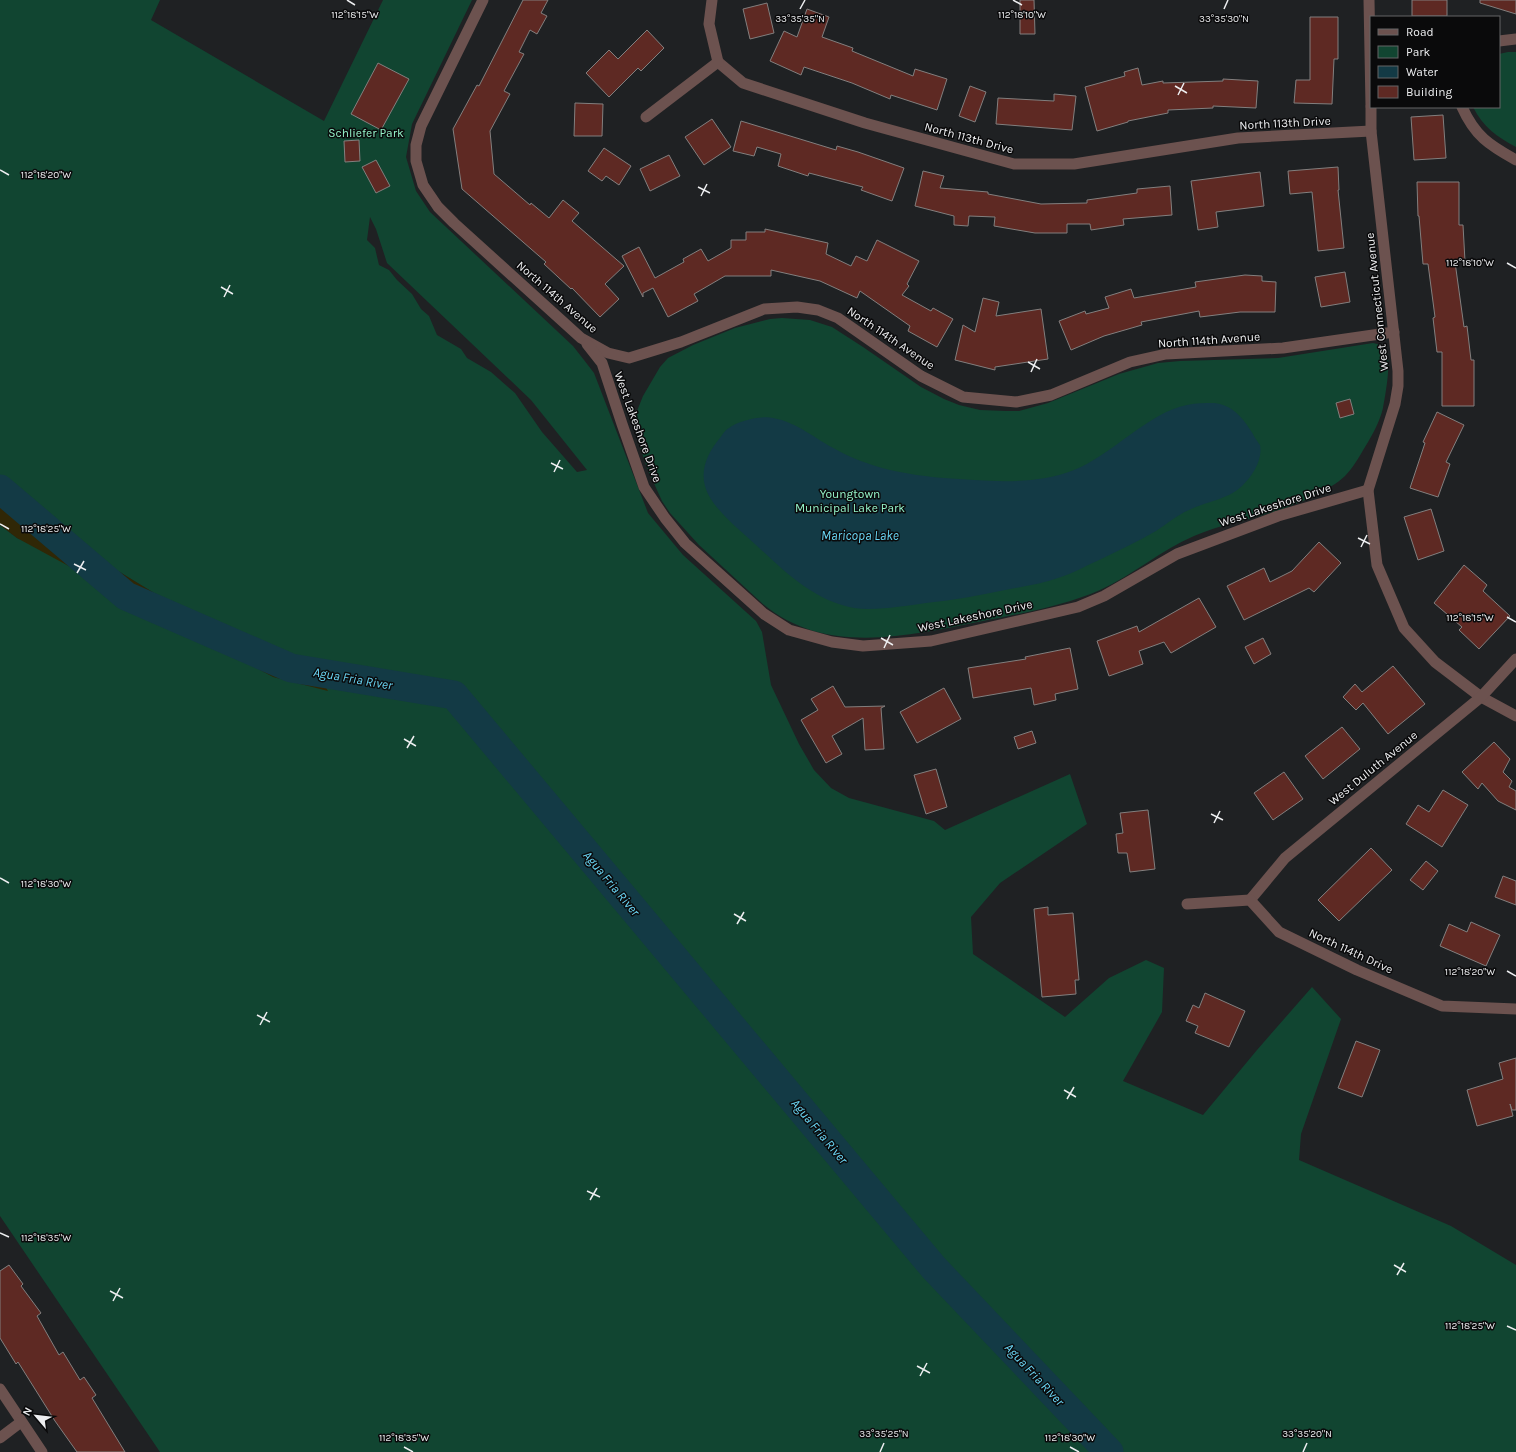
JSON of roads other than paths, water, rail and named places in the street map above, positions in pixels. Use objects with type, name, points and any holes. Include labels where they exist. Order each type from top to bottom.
[{"type":"street","name":"North 114th Avenue","points":[[483,0],[421,126],[416,145],[416,162],[419,176],[430,196],[454,223],[581,338],[608,353],[629,358],[681,342],[764,309],[797,307],[818,310],[838,318],[921,376],[963,397],[1016,402],[1051,395],[1130,362],[1166,354],[1283,348],[1394,332]]},
{"type":"street","points":[[646,117],[718,62],[709,24],[712,0]]},
{"type":"street","name":"West Connecticut Avenue","points":[[1370,0],[1370,16]]},
{"type":"street","points":[[1500,41],[1513,38],[1516,39]]},
{"type":"street","name":"North 113th Drive","points":[[718,62],[744,83],[865,123],[1014,164],[1074,164],[1238,138],[1371,131]]},
{"type":"street","name":"West Connecticut Avenue","points":[[1368,490],[1395,404],[1398,386],[1394,332],[1371,131],[1371,108]]},
{"type":"street","points":[[1463,108],[1478,135],[1495,149],[1516,160]]},
{"type":"street","name":"West Lakeshore Drive","points":[[581,338],[602,363],[644,487],[665,518],[685,543],[764,614],[790,630],[832,642],[863,646],[931,641],[1078,607],[1104,596],[1177,554],[1278,516],[1368,490]]},
{"type":"street","points":[[1368,490],[1377,565],[1404,628],[1435,662],[1481,697],[1516,716]]},
{"type":"street","name":"West Duluth Avenue","points":[[1250,900],[1285,858],[1481,697],[1516,659]]},
{"type":"street","points":[[1187,904],[1250,900]]},
{"type":"street","name":"North 114th Drive","points":[[1250,900],[1279,932],[1357,970],[1442,1006],[1516,1008]]},
{"type":"street","points":[[0,1389],[42,1452]]},
{"type":"street","points":[[0,1438],[21,1422]]},
{"type":"water","name":"Maricopa Lake","points":[[1214,403],[1227,406],[1237,413],[1260,445],[1260,456],[1253,473],[1236,491],[1185,512],[1142,539],[1066,575],[1036,584],[958,599],[881,609],[863,609],[839,604],[826,599],[800,584],[726,518],[713,502],[705,486],[704,473],[706,460],[716,443],[725,431],[733,425],[750,419],[768,417],[782,420],[806,431],[829,446],[849,456],[862,462],[889,470],[944,478],[1010,481],[1043,478],[1074,470],[1088,463],[1159,416],[1173,409],[1190,404]]},
{"type":"waterway","name":"Agua Fria River","points":[[0,489],[126,596],[291,668],[454,695],[934,1268],[1109,1452]]},
{"type":"park label","name":"Schliefer Park","points":[[366,133]]},
{"type":"park label","name":"Youngtown Municipal Lake Park","points":[[850,501]]}]
